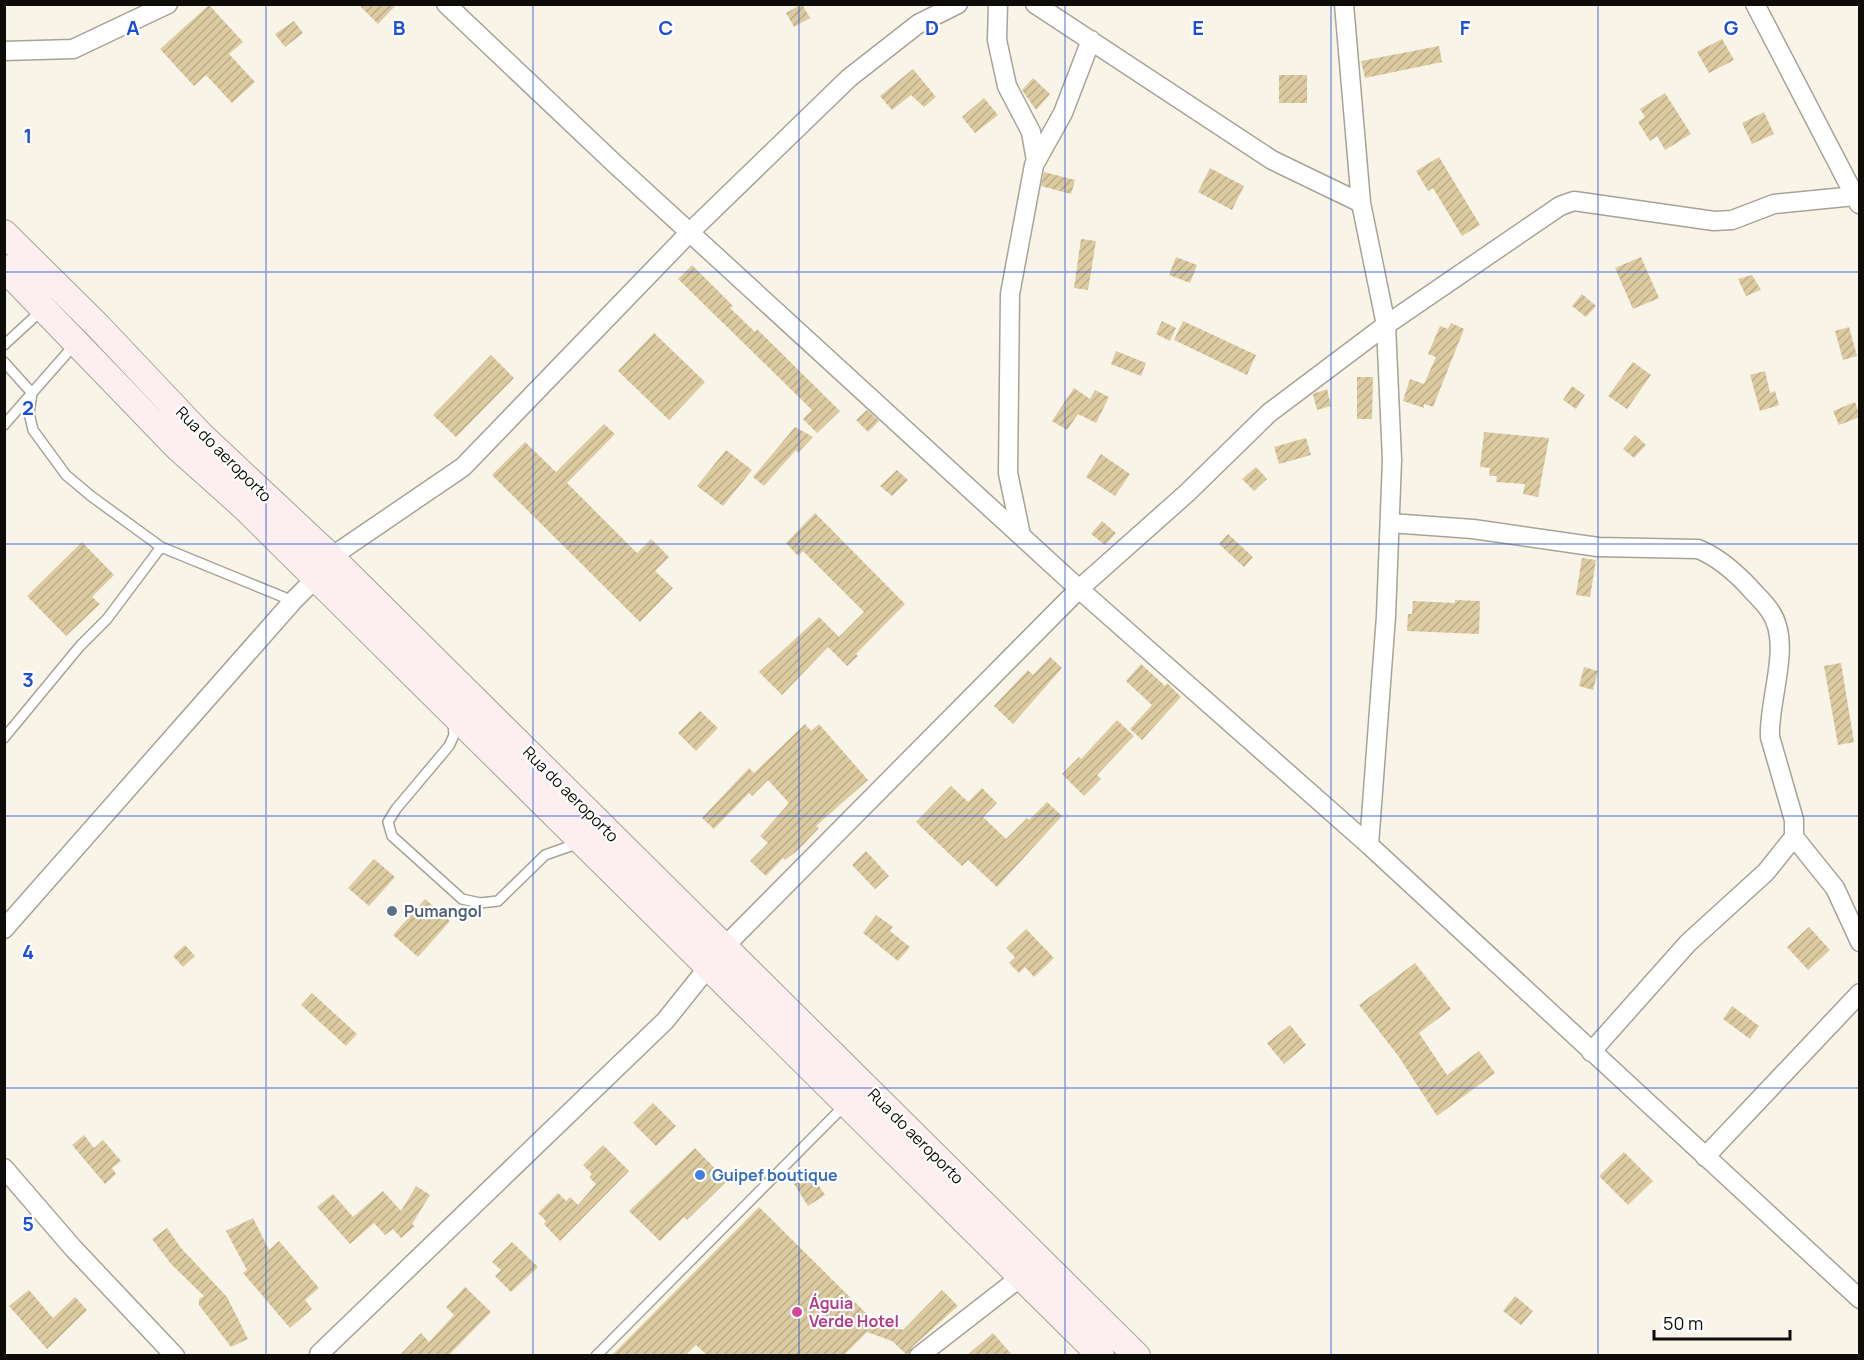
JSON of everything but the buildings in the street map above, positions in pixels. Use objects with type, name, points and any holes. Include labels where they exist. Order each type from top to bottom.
[{"type":"main road","name":"Rua do aeroporto","points":[[4,233],[54,300],[87,334],[201,435],[331,557],[1137,1356]]},
{"type":"main road","name":"Rua do aeroporto","points":[[4,268],[54,300]]},
{"type":"main road","name":"Rua do aeroporto","points":[[87,334],[177,447],[244,507],[1101,1356]]},
{"type":"street","points":[[4,51],[73,49],[168,4]]},
{"type":"street","points":[[446,4],[615,164],[1021,536],[1369,845],[1860,1299]]},
{"type":"street","points":[[331,557],[463,467],[690,231],[849,78],[918,24],[958,4]]},
{"type":"street","points":[[998,4],[998,40],[1007,86],[1031,132],[1036,161]]},
{"type":"street","points":[[1035,4],[1272,160],[1361,203]]},
{"type":"street","points":[[1344,4],[1361,203],[1386,325],[1392,460],[1386,616],[1369,845]]},
{"type":"street","points":[[318,1355],[665,1021],[724,946],[1079,589],[1187,493],[1269,413],[1386,325],[1560,206],[1574,201],[1714,222],[1732,220],[1774,204],[1857,201],[1755,4]]},
{"type":"street","points":[[1021,536],[1008,473],[1010,294],[1036,161],[1063,113],[1091,40]]},
{"type":"street","points":[[1390,523],[1473,529],[1598,547],[1698,549],[1713,555],[1738,576],[1763,603],[1778,627],[1780,646],[1769,723],[1770,737],[1794,820],[1794,837],[1766,872],[1688,944],[1591,1052]]},
{"type":"street","points":[[4,929],[293,601],[316,578]]},
{"type":"street","points":[[1794,837],[1835,888],[1860,942]]},
{"type":"street","points":[[1705,1157],[1860,993]]},
{"type":"street","points":[[4,1168],[73,1248],[175,1356]]},
{"type":"street","points":[[919,1356],[1022,1276]]},
{"type":"lane","points":[[4,345],[54,300]]},
{"type":"lane","points":[[4,424],[87,334]]},
{"type":"lane","points":[[4,362],[32,393],[30,413],[33,430],[48,453],[91,496],[161,547],[293,601]]},
{"type":"lane","points":[[4,738],[80,646],[107,619],[161,547]]},
{"type":"lane","points":[[453,713],[454,735],[449,746],[396,809],[388,822],[392,836],[462,899],[480,903],[498,901],[545,855],[568,844],[582,842]]},
{"type":"lane","points":[[596,1356],[846,1103]]},
{"type":"place","name":"Pumangol","points":[[392,911]]},
{"type":"place","name":"Guipef boutique","points":[[700,1175]]},
{"type":"place","name":"Águia Verde Hotel","points":[[797,1312]]}]
